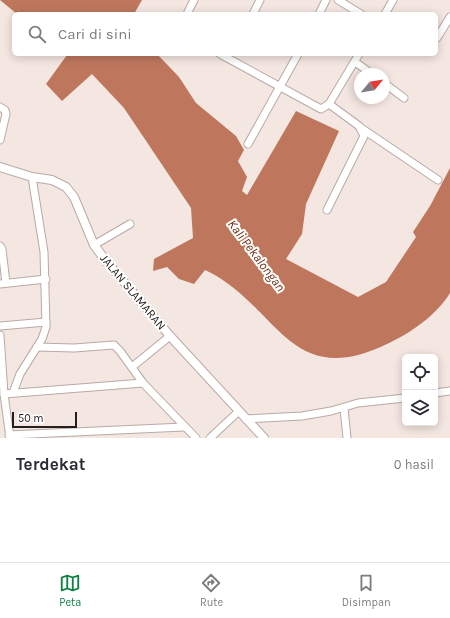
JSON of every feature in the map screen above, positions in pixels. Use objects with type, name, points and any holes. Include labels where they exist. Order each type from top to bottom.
[{"type":"street","points":[[188,12],[194,0]]},
{"type":"street","points":[[254,12],[260,0]]},
{"type":"street","points":[[319,12],[326,0]]},
{"type":"street","points":[[338,0],[357,12]]},
{"type":"street","points":[[386,12],[393,0]]},
{"type":"street","points":[[438,36],[450,16]]},
{"type":"street","points":[[230,56],[320,108],[325,108],[329,104],[358,56]]},
{"type":"street","points":[[248,144],[297,56]]},
{"type":"street","points":[[354,62],[363,68]]},
{"type":"street","points":[[390,88],[404,98]]},
{"type":"street","points":[[329,104],[361,128],[438,180]]},
{"type":"street","points":[[0,107],[5,110],[6,114],[0,140]]},
{"type":"street","points":[[327,210],[363,138],[361,128]]},
{"type":"street","name":"JALAN SLAMARAN","points":[[0,167],[32,177],[59,182],[70,192],[94,245],[106,261],[170,336],[264,438]]},
{"type":"street","points":[[13,393],[20,374],[45,332],[46,322],[46,279],[44,252],[32,177]]},
{"type":"street","points":[[94,245],[130,224]]},
{"type":"street","points":[[0,246],[2,249],[3,283],[46,279]]},
{"type":"street","points":[[0,326],[46,322]]},
{"type":"street","points":[[0,335],[4,394],[9,437],[184,427]]},
{"type":"street","points":[[132,367],[170,336]]},
{"type":"street","points":[[37,347],[74,348],[112,344],[118,348],[143,383],[196,438]]},
{"type":"street","points":[[4,394],[143,383]]},
{"type":"street","points":[[438,393],[450,391]]},
{"type":"street","points":[[246,419],[302,416],[344,408],[358,403],[402,398]]},
{"type":"street","points":[[344,408],[347,438]]},
{"type":"street","points":[[210,438],[239,411]]},
{"type":"water","points":[[0,0],[142,0],[135,12],[15,12]]},
{"type":"water","name":"Kali Pekalongan","points":[[66,56],[159,56],[179,77],[196,103],[236,136],[244,150],[238,161],[247,177],[242,191],[247,195],[296,111],[339,131],[306,204],[302,234],[286,259],[358,297],[386,282],[416,237],[413,232],[430,206],[450,168],[450,293],[438,309],[422,323],[387,344],[354,356],[327,357],[305,351],[286,338],[230,285],[205,270],[194,284],[179,279],[167,267],[153,271],[154,259],[193,238],[191,208],[124,108],[92,74],[62,101],[46,84]]}]
